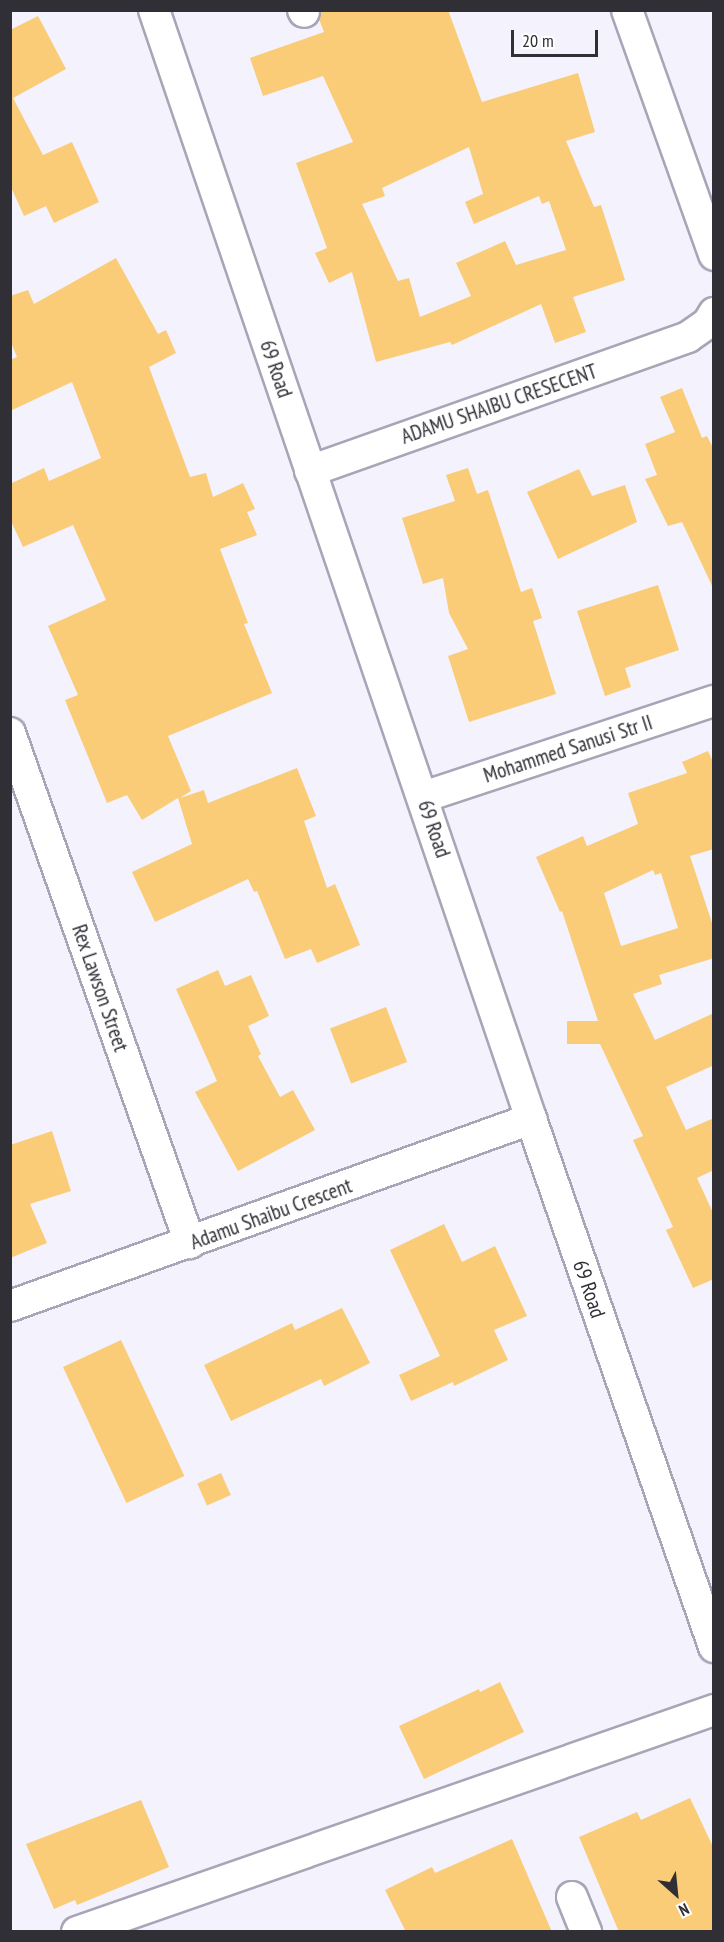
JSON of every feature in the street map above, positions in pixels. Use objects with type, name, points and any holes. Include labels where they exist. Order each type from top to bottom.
[{"type":"street","name":"69 Road","points":[[154,10],[531,1119],[714,1647]]},
{"type":"street","points":[[627,10],[714,255]]},
{"type":"street","name":"ADAMU SHAIBU CRESECENT","points":[[310,471],[688,337],[708,322],[714,314]]},
{"type":"street","name":"Mohammed Sanusi Str II","points":[[423,797],[714,702]]},
{"type":"street","name":"Rex Lawson Street","points":[[10,733],[190,1243]]},
{"type":"street","name":"Adamu Shaibu Crescent","points":[[10,1306],[531,1119]]},
{"type":"street","points":[[77,1932],[714,1710]]},
{"type":"street","points":[[572,1897],[586,1932]]},
{"type":"building","points":[[321,10],[448,10],[482,102],[578,73],[595,132],[566,141],[594,207],[601,205],[625,280],[573,297],[586,332],[555,343],[541,304],[452,345],[450,342],[376,362],[352,272],[329,283],[315,253],[327,248],[296,163],[353,142],[323,76],[263,96],[250,58],[324,32],[319,19]],"holes":[[[469,147],[483,194],[465,202],[474,224],[539,196],[542,204],[549,201],[566,250],[516,265],[505,241],[456,263],[471,296],[420,317],[409,278],[398,281],[362,204],[385,196],[382,188]]]},
{"type":"building","points":[[38,16],[66,69],[13,98],[43,155],[72,142],[99,202],[54,223],[46,206],[24,216],[10,185],[10,30]]},
{"type":"building","points":[[116,258],[158,334],[166,330],[176,353],[149,367],[190,477],[206,473],[213,497],[243,483],[255,509],[247,512],[257,535],[220,549],[248,623],[244,624],[272,693],[168,736],[191,791],[180,798],[204,790],[208,803],[297,768],[316,816],[304,821],[327,888],[335,884],[360,945],[317,963],[311,949],[285,959],[257,891],[254,892],[248,879],[155,922],[132,872],[192,844],[178,798],[142,820],[127,795],[107,803],[65,700],[78,695],[48,626],[106,600],[73,525],[23,547],[10,519],[10,484],[44,468],[49,481],[101,458],[72,382],[10,411],[10,360],[17,357],[10,340],[10,296],[28,290],[34,304]]},
{"type":"building","points":[[682,388],[702,438],[707,436],[714,450],[714,590],[682,522],[668,526],[645,479],[657,475],[645,444],[675,432],[660,397]]},
{"type":"building","points":[[468,468],[477,494],[488,490],[521,592],[532,588],[542,618],[533,621],[556,694],[469,722],[448,656],[468,649],[449,613],[443,578],[423,584],[402,518],[455,501],[446,475]]},
{"type":"building","points":[[579,469],[592,496],[625,485],[637,522],[558,559],[527,492]]},
{"type":"building","points":[[658,585],[679,650],[625,668],[631,687],[605,696],[577,611]]},
{"type":"building","points":[[708,751],[714,764],[714,849],[690,856],[714,929],[714,958],[659,975],[662,984],[633,994],[655,1040],[714,1013],[714,1065],[666,1087],[686,1130],[714,1118],[714,1170],[697,1178],[714,1215],[714,1279],[693,1288],[666,1230],[673,1227],[633,1140],[643,1136],[600,1044],[567,1044],[567,1021],[598,1021],[562,911],[560,912],[536,857],[583,836],[587,846],[638,824],[628,793],[687,773],[682,762]],"holes":[[[653,870],[655,875],[661,873],[678,928],[621,946],[604,893]]]},
{"type":"building","points":[[218,970],[225,986],[251,975],[269,1016],[248,1026],[261,1054],[258,1056],[280,1097],[293,1090],[315,1130],[238,1171],[195,1092],[217,1081],[176,989]]},
{"type":"building","points":[[386,1007],[407,1062],[351,1084],[330,1029]]},
{"type":"building","points":[[52,1131],[71,1191],[30,1204],[47,1243],[10,1258],[10,1145]]},
{"type":"building","points":[[444,1224],[462,1262],[495,1246],[527,1316],[494,1330],[508,1360],[454,1386],[453,1382],[411,1401],[399,1375],[440,1356],[390,1250]]},
{"type":"building","points":[[342,1308],[370,1363],[324,1386],[321,1379],[231,1421],[204,1365],[292,1323],[295,1330]]},
{"type":"building","points":[[121,1340],[184,1476],[126,1503],[63,1367]]},
{"type":"building","points":[[221,1473],[231,1495],[207,1506],[197,1484]]},
{"type":"building","points":[[500,1682],[524,1732],[424,1779],[399,1726],[479,1689],[480,1692]]},
{"type":"building","points":[[690,1798],[714,1849],[714,1932],[619,1932],[579,1837],[637,1812],[641,1820]]},
{"type":"building","points":[[141,1800],[169,1867],[77,1905],[75,1900],[54,1909],[26,1844]]},
{"type":"building","points":[[512,1839],[552,1932],[406,1932],[385,1890],[432,1867],[435,1873]]}]
